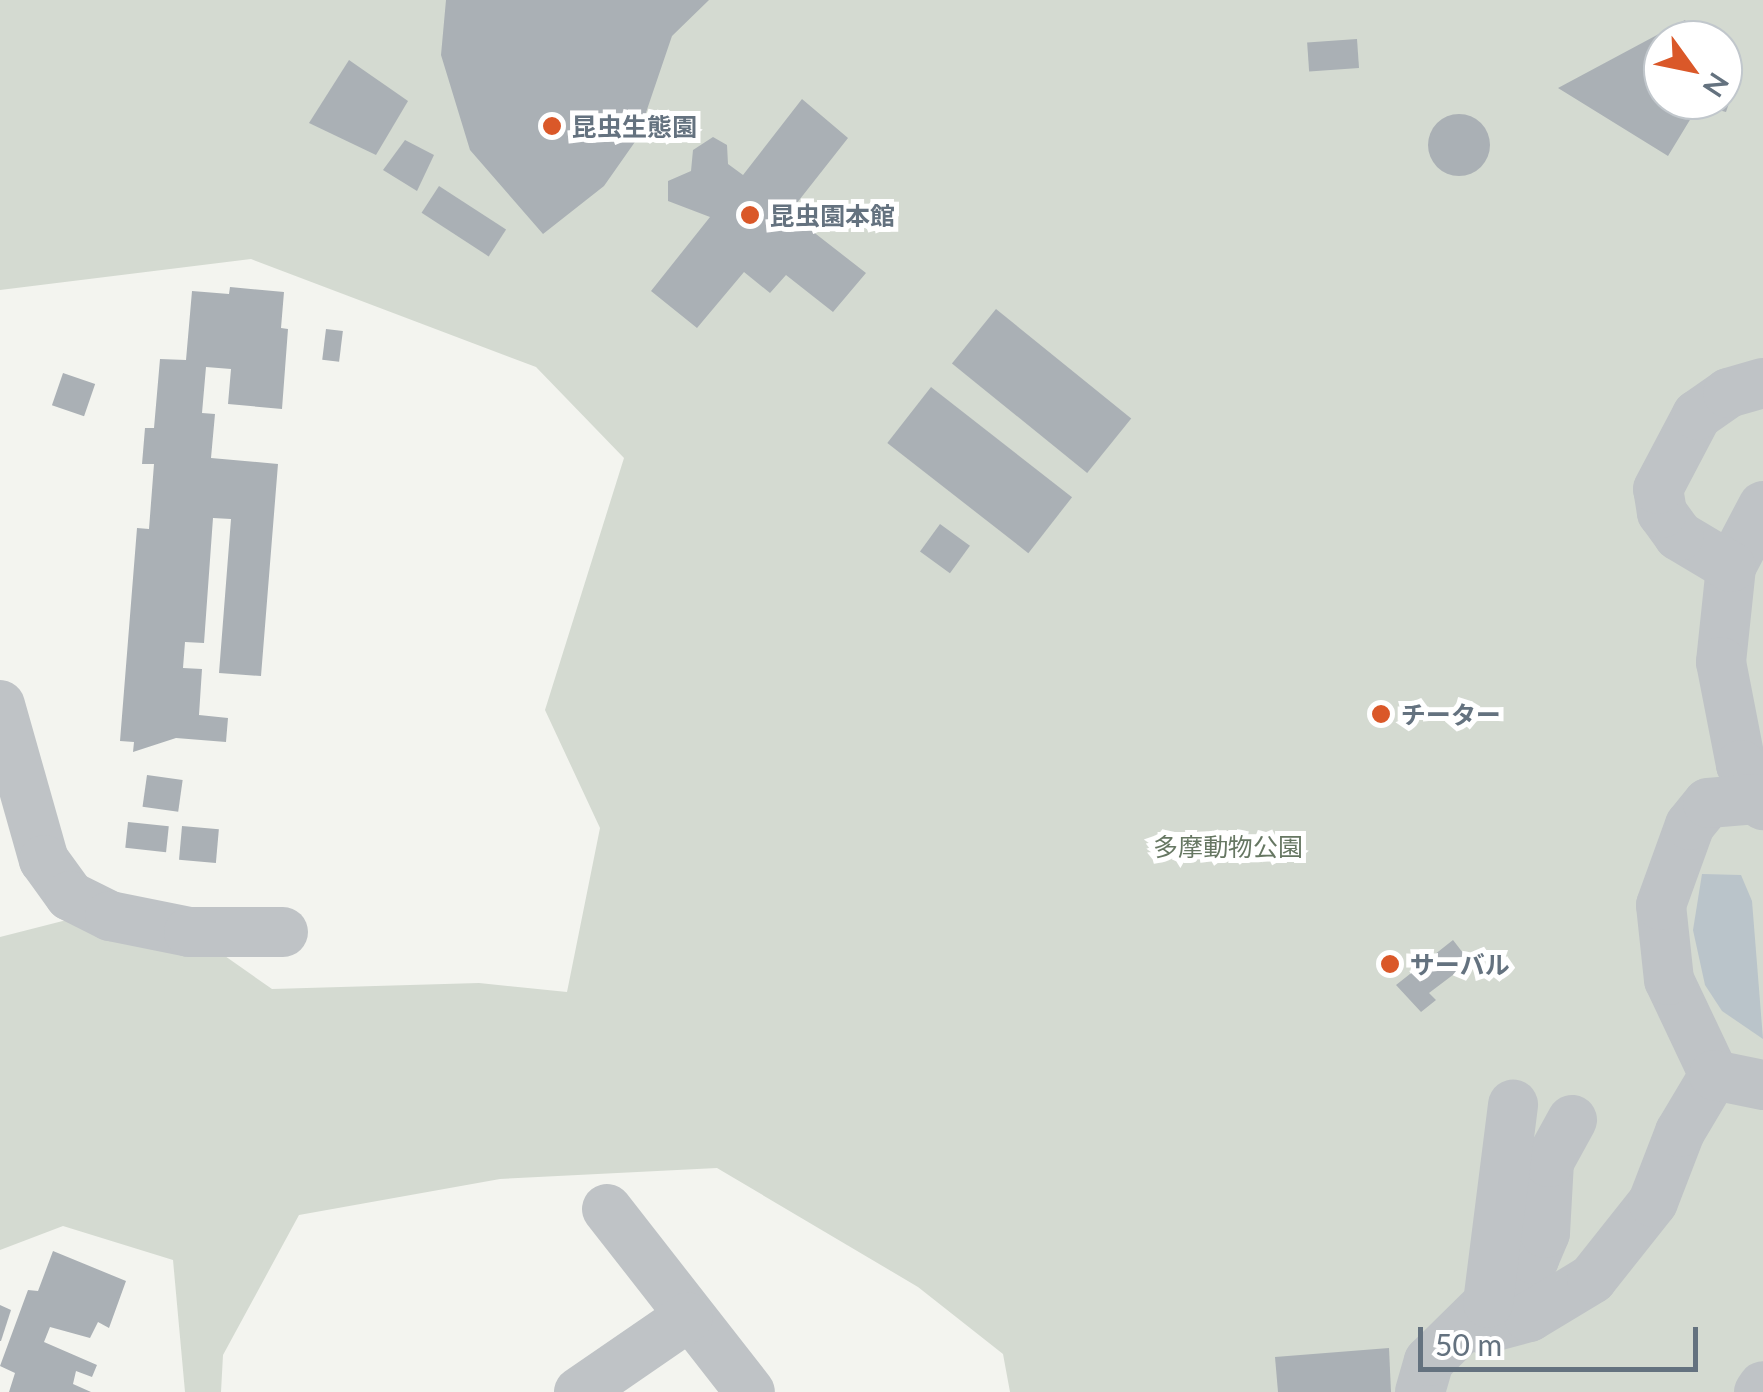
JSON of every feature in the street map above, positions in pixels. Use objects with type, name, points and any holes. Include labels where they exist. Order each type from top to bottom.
[{"type":"street","points":[[1731,567],[1679,536],[1662,514],[1658,489],[1698,415],[1728,393],[1763,383]]},
{"type":"street","points":[[1714,1076],[1668,980],[1660,905],[1690,824],[1708,803],[1760,802],[1741,766],[1721,662],[1731,567],[1763,506]]},
{"type":"street","points":[[0,705],[44,860],[70,896],[110,916],[189,932],[282,932]]},
{"type":"street","points":[[1714,1076],[1763,1085]]},
{"type":"street","points":[[1513,1105],[1479,1312],[1484,1329],[1529,1316],[1592,1279],[1653,1202],[1680,1132],[1714,1076]]},
{"type":"street","points":[[1420,1392],[1429,1361],[1534,1259],[1545,1233],[1550,1162],[1572,1120]]},
{"type":"street","points":[[608,1209],[750,1392]]},
{"type":"street","points":[[608,1384],[688,1316]]},
{"type":"street","points":[[1758,1392],[1763,1386]]},
{"type":"green space","name":"多摩動物公園","points":[[0,0],[1763,0],[1763,1392],[1010,1392],[1003,1354],[918,1287],[717,1168],[500,1179],[299,1215],[223,1355],[221,1392],[185,1392],[173,1260],[63,1226],[0,1250],[0,937],[145,900],[272,989],[479,983],[567,992],[600,828],[545,710],[624,458],[536,367],[251,259],[0,290]]},
{"type":"shaded area","points":[[1702,874],[1741,875],[1752,901],[1763,1039],[1722,1011],[1705,985],[1693,930]]},
{"type":"building","name":"昆虫生態園","points":[[446,0],[709,0],[672,36],[637,139],[604,186],[543,234],[470,150],[441,55]]},
{"type":"building","points":[[1357,39],[1359,68],[1309,71],[1307,42]]},
{"type":"building","points":[[1643,42],[1643,120],[1690,120],[1668,156],[1558,88]]},
{"type":"building","points":[[349,60],[408,101],[376,155],[309,123]]},
{"type":"building","name":"昆虫園本館","points":[[802,99],[848,138],[789,213],[866,273],[833,312],[786,275],[770,293],[744,272],[697,328],[651,291],[710,217],[668,201],[668,181],[691,171],[693,150],[713,137],[727,145],[728,164],[743,175]]},
{"type":"building","points":[[1459,114],[1481,123],[1490,145],[1481,167],[1459,176],[1437,167],[1428,145],[1437,123]]},
{"type":"building","points":[[405,140],[434,155],[417,191],[383,170]]},
{"type":"building","points":[[439,186],[506,230],[489,256],[422,213]]},
{"type":"building","points":[[230,287],[284,292],[281,328],[288,329],[282,409],[228,404],[231,369],[206,367],[202,413],[215,414],[211,458],[278,464],[261,676],[219,673],[231,519],[213,518],[204,643],[185,642],[183,668],[202,669],[199,715],[228,718],[226,742],[176,738],[133,752],[134,742],[120,741],[137,528],[149,529],[154,464],[142,464],[145,428],[154,428],[160,359],[186,360],[192,291],[229,294]]},
{"type":"building","points":[[996,309],[1131,419],[1087,473],[952,363]]},
{"type":"building","points":[[326,329],[343,331],[339,362],[322,360]]},
{"type":"building","points":[[63,373],[95,384],[84,416],[52,405]]},
{"type":"building","points":[[931,387],[1072,497],[1028,553],[887,443]]},
{"type":"building","points":[[940,524],[970,546],[950,573],[920,552]]},
{"type":"building","points":[[147,775],[183,780],[178,812],[143,807]]},
{"type":"building","points":[[128,822],[169,826],[166,852],[125,848]]},
{"type":"building","points":[[182,826],[219,829],[216,863],[179,860]]},
{"type":"building","points":[[1453,940],[1470,962],[1429,993],[1436,1000],[1421,1012],[1396,985]]},
{"type":"building","points":[[53,1251],[126,1281],[109,1328],[98,1322],[90,1338],[50,1327],[44,1342],[97,1365],[92,1377],[76,1371],[73,1384],[91,1392],[9,1392],[15,1373],[0,1366],[28,1290],[38,1291]]},
{"type":"building","points":[[0,1305],[11,1310],[1,1341],[0,1341]]},
{"type":"building","points":[[1389,1348],[1391,1392],[1278,1392],[1275,1357]]},
{"type":"place","name":"昆虫生態園","points":[[552,126]]},
{"type":"place","name":"昆虫園本館","points":[[750,215]]},
{"type":"place","name":"チーター","points":[[1381,714]]},
{"type":"place","name":"サーバル","points":[[1390,964]]}]
